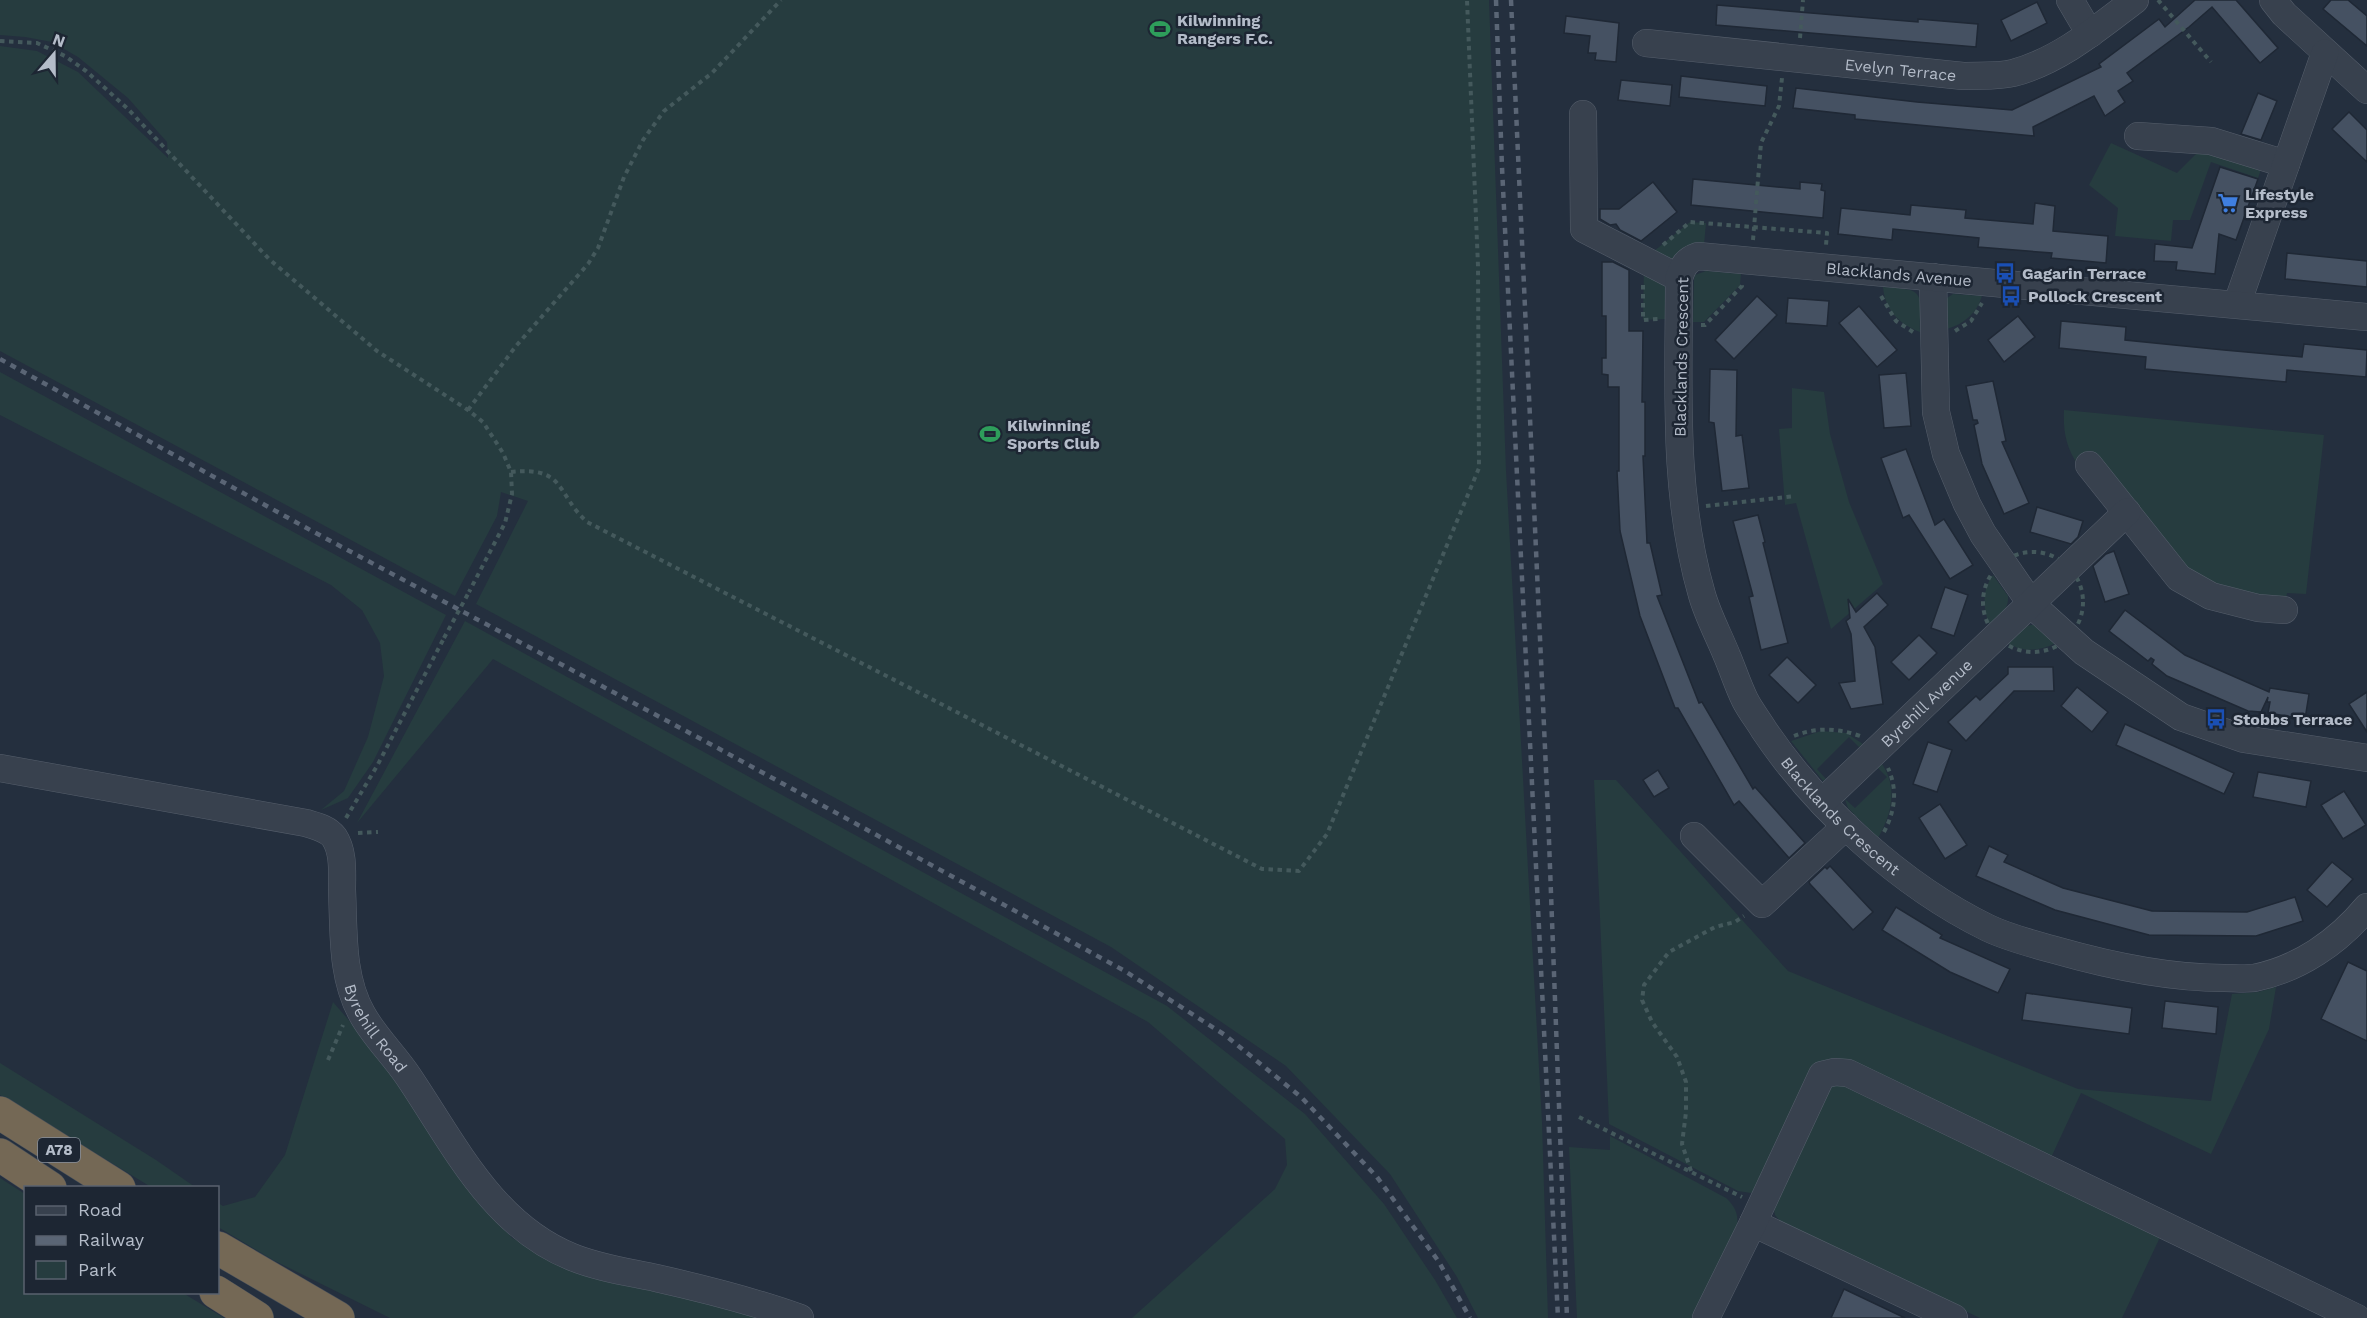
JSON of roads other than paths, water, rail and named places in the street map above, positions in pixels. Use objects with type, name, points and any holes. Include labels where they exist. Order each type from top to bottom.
[{"type":"highway","name":"A78","points":[[0,1113],[116,1186]]},
{"type":"highway","name":"A78","points":[[0,1155],[47,1186]]},
{"type":"highway","points":[[219,1249],[338,1318]]},
{"type":"highway","points":[[218,1294],[257,1318]]},
{"type":"street","points":[[2070,0],[2090,34]]},
{"type":"street","name":"Evelyn Terrace","points":[[1646,43],[1963,76],[2011,74],[2048,60],[2090,34],[2135,0]]},
{"type":"street","points":[[2273,0],[2284,14],[2367,90]]},
{"type":"street","points":[[2237,304],[2325,53]]},
{"type":"street","points":[[1582,114],[1584,229],[1682,271]]},
{"type":"street","points":[[2138,136],[2211,141],[2286,164]]},
{"type":"street","name":"Blacklands Avenue","points":[[1682,271],[1690,259],[1705,256],[2367,317]]},
{"type":"street","name":"Blacklands Crescent","points":[[1682,271],[1678,412],[1685,509],[1690,545],[1703,598],[1745,701],[1800,779],[1879,858],[1938,898],[1989,928],[2029,943],[2078,957],[2162,974],[2206,978],[2252,978],[2287,967],[2307,959],[2334,939],[2367,907]]},
{"type":"street","points":[[1933,277],[1936,412],[1946,454],[1967,504],[1983,534],[2032,605],[2084,652],[2181,717],[2244,739],[2367,758]]},
{"type":"street","points":[[2089,465],[2179,578],[2211,596],[2284,610]]},
{"type":"street","name":"Byrehill Avenue","points":[[1822,802],[2032,605],[2127,512]]},
{"type":"street","name":"Byrehill Road","points":[[0,768],[306,823],[326,830],[333,836],[341,859],[348,975],[362,1015],[398,1061],[472,1174],[493,1201],[519,1226],[544,1243],[572,1257],[735,1296],[800,1318]]},
{"type":"street","points":[[1694,836],[1762,903],[1846,825]]},
{"type":"street","points":[[1706,1318],[1822,1076],[1835,1072],[1848,1073],[2356,1318]]},
{"type":"street","points":[[1757,1215],[1954,1318]]},
{"type":"railway","points":[[1496,0],[1502,167],[1558,1318]]},
{"type":"railway","points":[[1511,0],[1548,814],[1567,1318]]},
{"type":"railway","points":[[0,359],[312,531],[714,746],[1123,970],[1225,1035],[1301,1097],[1377,1177],[1439,1262],[1470,1318]]},
{"type":"place","name":"Kilwinning Rangers F.C.","points":[[1160,29]]},
{"type":"place","name":"Lifestyle Express","points":[[2228,203]]},
{"type":"place","name":"Gagarin Terrace","points":[[2005,273]]},
{"type":"place","name":"Pollock Crescent","points":[[2011,296]]},
{"type":"place","name":"Kilwinning Sports Club","points":[[990,434]]},
{"type":"place","name":"Stobbs Terrace","points":[[2216,719]]}]
